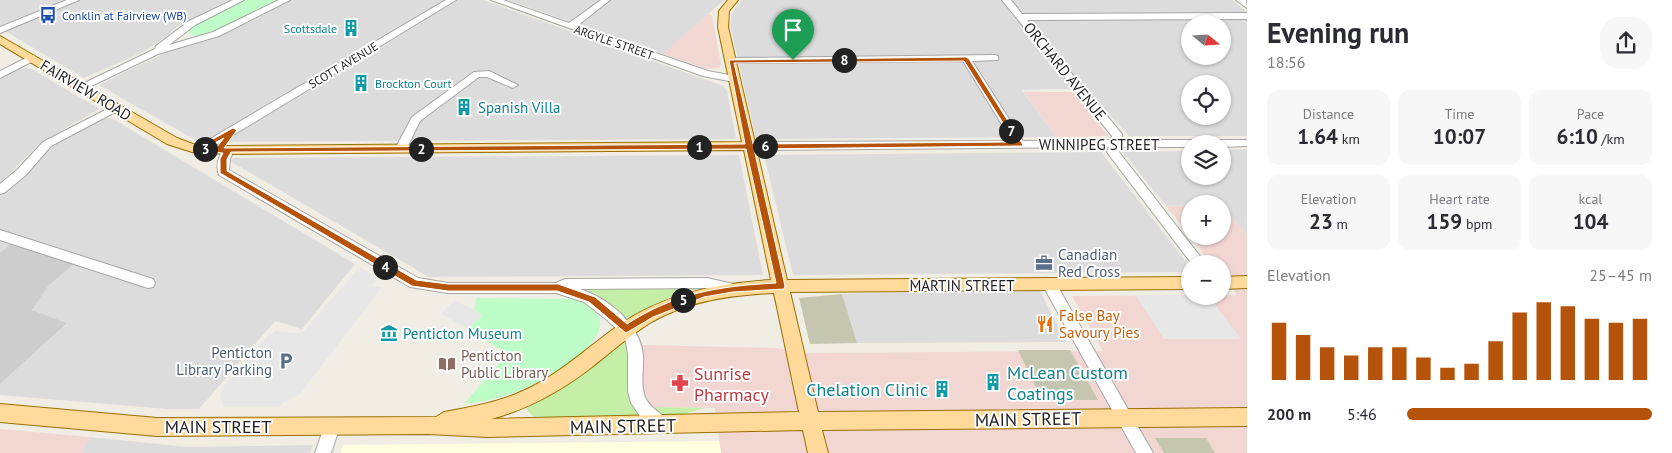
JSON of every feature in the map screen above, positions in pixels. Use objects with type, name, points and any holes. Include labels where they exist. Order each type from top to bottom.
[{"type":"main road","points":[[733,0],[726,8],[723,19],[734,79],[818,453]]},
{"type":"main road","name":"FAIRVIEW ROAD","points":[[0,39],[172,141]]},
{"type":"main road","name":"WINNIPEG STREET","points":[[172,141],[199,149],[223,150],[750,146]]},
{"type":"main road","points":[[1231,283],[1247,282]]},
{"type":"main road","name":"MARTIN STREET","points":[[428,425],[488,411],[527,399],[562,380],[626,330],[650,314],[680,301],[704,294],[733,289],[781,286],[1181,283]]},
{"type":"main road","name":"MAIN STREET","points":[[0,413],[157,427],[428,425],[487,428],[663,426],[706,422],[1247,417]]},
{"type":"street","points":[[0,30],[75,0]]},
{"type":"street","points":[[155,52],[181,29],[240,0]]},
{"type":"street","points":[[81,87],[155,52],[202,39],[286,0]]},
{"type":"street","name":"SCOTT AVENUE","points":[[199,149],[452,0]]},
{"type":"street","name":"ARGYLE STREET","points":[[495,0],[706,74],[734,79]]},
{"type":"street","points":[[570,27],[606,0]]},
{"type":"street","name":"ORCHARD AVENUE","points":[[1006,0],[1118,136],[1113,152],[1193,255]]},
{"type":"street","points":[[1240,0],[1247,5]]},
{"type":"street","points":[[1020,17],[1247,16]]},
{"type":"street","points":[[181,29],[181,33],[186,37],[202,39]]},
{"type":"street","points":[[0,75],[32,58]]},
{"type":"street","points":[[731,61],[996,58]]},
{"type":"street","points":[[966,59],[1020,145]]},
{"type":"street","points":[[401,149],[416,119],[478,74],[489,74],[513,85]]},
{"type":"street","points":[[0,190],[22,172],[47,144],[115,108]]},
{"type":"street","name":"SCOTT AVENUE","points":[[223,150],[233,130]]},
{"type":"street","name":"WINNIPEG STREET","points":[[750,146],[1247,143]]},
{"type":"street","points":[[223,150],[223,172],[415,283],[448,288],[558,288],[592,300],[626,330],[634,346],[635,394],[639,405],[652,419],[663,426]]},
{"type":"street","points":[[0,235],[148,283]]},
{"type":"street","name":"MARTIN STREET","points":[[558,288],[566,284],[707,283],[733,289]]},
{"type":"street","points":[[1049,284],[1145,453]]},
{"type":"street","points":[[323,453],[332,426]]},
{"type":"shaded area","points":[[0,0],[233,0],[178,26],[161,41],[143,52],[84,78],[0,28]]},
{"type":"shaded area","points":[[292,0],[483,0],[723,86],[727,91],[736,139],[199,142],[99,85],[167,52],[216,38]]},
{"type":"shaded area","points":[[508,0],[724,0],[663,54]]},
{"type":"shaded area","points":[[742,0],[1232,0],[1247,12],[1247,136],[1129,136],[1086,89],[1046,89],[1022,90],[1056,137],[756,139],[730,25],[732,13]]},
{"type":"shaded area","points":[[708,14],[712,16],[721,65],[719,68],[708,69],[663,54]]},
{"type":"shaded area","points":[[19,68],[30,68],[99,109],[39,144],[0,183],[0,78]]},
{"type":"shaded area","points":[[1024,92],[1073,92],[1108,136],[1056,137]]},
{"type":"shaded area","points":[[105,118],[113,119],[355,264],[302,329],[275,321],[199,409],[167,409],[0,395],[0,384],[67,323],[32,310],[49,285],[73,264],[11,244],[0,253],[0,196],[23,179],[47,151],[57,143]]},
{"type":"shaded area","points":[[1247,149],[1247,235],[1231,216],[1231,195],[1181,195],[1181,205],[1166,206],[1123,152],[1181,151],[1181,185],[1231,185],[1231,150]]},
{"type":"shaded area","points":[[1101,152],[1181,255],[1181,272],[793,275],[764,155]]},
{"type":"shaded area","points":[[739,155],[763,275],[429,277],[230,161],[235,158]]},
{"type":"shaded area","points":[[1166,206],[1181,206],[1181,225]]},
{"type":"shaded area","points":[[1231,216],[1247,235],[1247,453],[1215,453],[1206,438],[1156,438],[1164,453],[721,453],[715,408],[654,407],[648,404],[645,396],[642,345],[775,348],[809,353],[1103,351],[1072,296],[1181,295],[1181,305],[1231,305],[1231,295],[1237,295],[1231,287],[1231,255],[1205,255],[1197,245],[1231,245]]},
{"type":"shaded area","points":[[11,244],[74,264],[49,285],[32,310],[67,323],[0,384],[0,253]]},
{"type":"shaded area","name":"Penticton Library Parking","points":[[360,267],[377,277],[372,287],[382,287],[299,395],[282,403],[280,407],[223,407],[220,397],[224,386],[267,336],[276,331],[303,332]]},
{"type":"shaded area","points":[[1039,289],[1066,342],[857,343],[842,294]]},
{"type":"shaded area","points":[[842,294],[857,343],[810,344],[799,298]]},
{"type":"shaded area","points":[[1135,295],[1181,296],[1181,305],[1216,305],[1241,339],[1164,339]]},
{"type":"shaded area","points":[[455,300],[482,315],[468,329],[441,314]]},
{"type":"shaded area","points":[[1018,350],[1070,350],[1098,400],[1042,400]]},
{"type":"shaded area","points":[[0,429],[90,437],[81,453],[0,453]]},
{"type":"shaded area","points":[[90,437],[187,447],[313,445],[310,453],[81,453]]},
{"type":"shaded area","points":[[1155,438],[1206,438],[1215,453],[1164,453]]},
{"type":"shaded area","points":[[719,441],[721,453],[341,453],[343,445]]},
{"type":"green space","points":[[245,0],[280,0],[209,34],[196,36],[189,33],[189,29],[195,24]]},
{"type":"green space","points":[[699,287],[666,299],[631,319],[624,317],[578,290],[579,288]]},
{"type":"green space","points":[[476,298],[575,299],[594,310],[600,323],[596,337],[584,351],[550,375],[519,391],[492,399],[464,404],[507,354],[468,329],[482,315],[474,310]]},
{"type":"green space","points":[[626,339],[639,414],[636,416],[541,419],[528,412],[526,407]]},
{"type":"green space","points":[[654,407],[704,408],[673,417],[659,415],[650,411]]},
{"type":"place","name":"Conklin at Fairview (WB)","points":[[48,15]]},
{"type":"place","name":"Scottsdale","points":[[351,28]]},
{"type":"place","name":"Brockton Court","points":[[361,83]]},
{"type":"place","name":"Spanish Villa","points":[[464,107]]},
{"type":"place","name":"Canadian Red Cross","points":[[1044,263]]},
{"type":"place","name":"False Bay Savoury Pies","points":[[1045,324]]},
{"type":"place","name":"Penticton Museum","points":[[389,333]]},
{"type":"place","name":"Penticton Library Parking","points":[[286,361]]},
{"type":"place","name":"Penticton Public Library","points":[[447,364]]},
{"type":"place","name":"McLean Custom Coatings","points":[[993,382]]},
{"type":"place","name":"Sunrise Pharmacy","points":[[680,383]]},
{"type":"place","name":"Chelation Clinic","points":[[942,389]]},
{"type":"route","points":[[793,60],[731,61],[750,146],[218,150],[233,130],[199,149],[208,150],[218,150],[228,150],[224,157],[223,172],[399,276],[415,283],[448,288],[558,288],[592,300],[626,330],[650,314],[680,301],[704,294],[733,289],[781,286],[750,146],[1020,145],[966,59],[793,60]]}]
